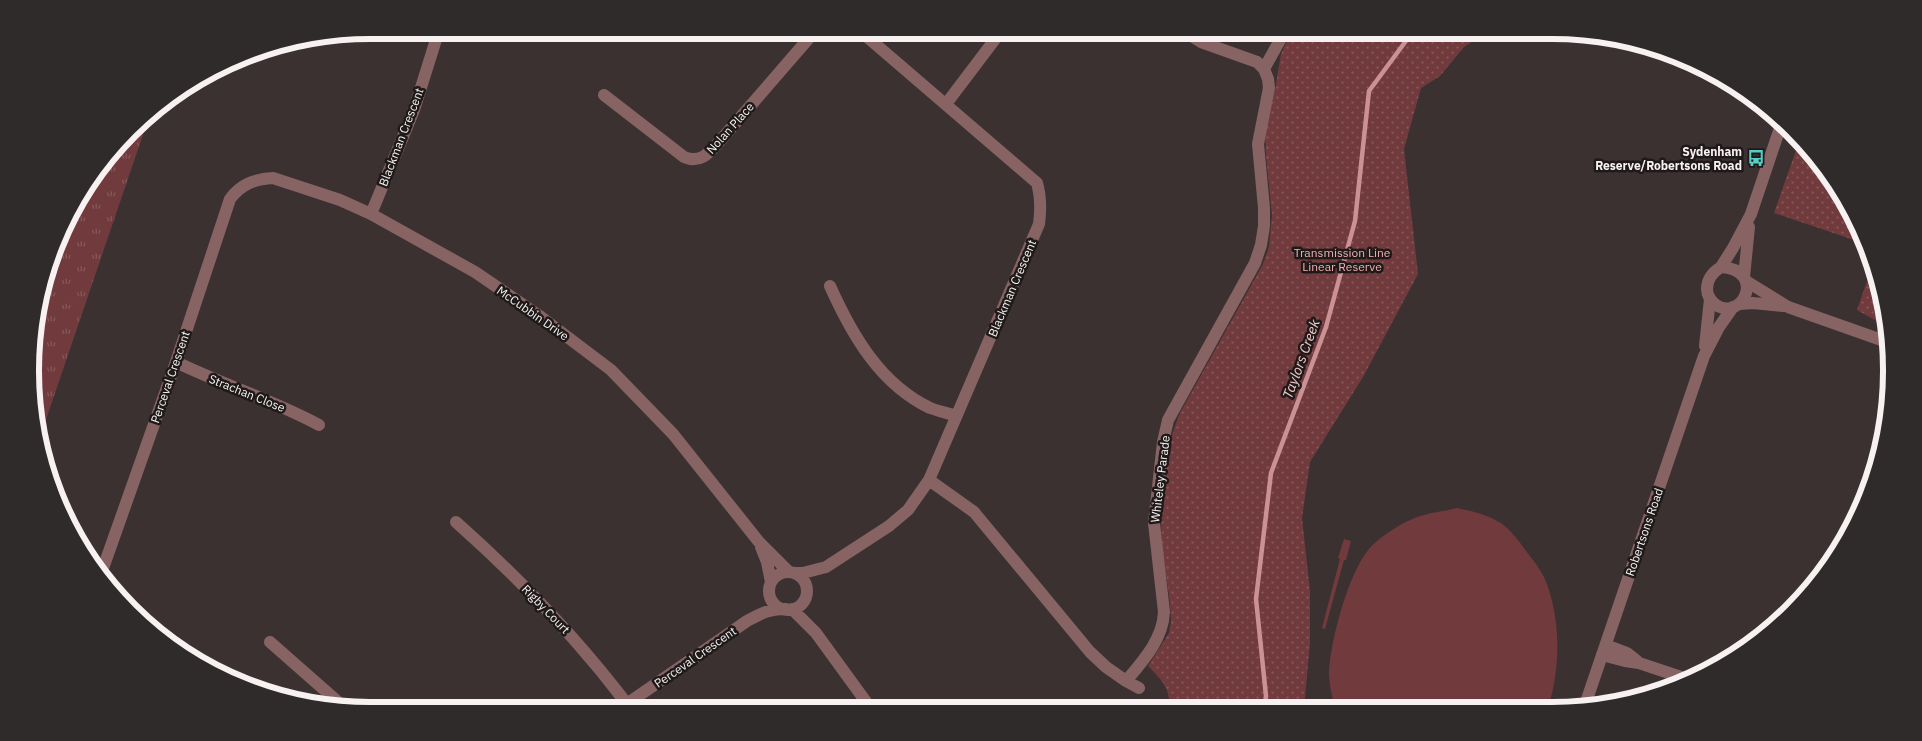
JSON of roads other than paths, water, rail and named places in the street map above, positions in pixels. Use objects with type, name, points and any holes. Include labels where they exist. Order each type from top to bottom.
[{"type":"street","name":"Blackman Crescent","points":[[371,214],[414,110],[436,39]]},
{"type":"street","name":"Nolan Place","points":[[604,95],[684,157],[691,160],[699,159],[719,142],[808,39]]},
{"type":"street","name":"Blackman Crescent","points":[[806,597],[811,583],[826,567],[899,518],[917,499],[929,480],[1039,224],[1041,201],[1037,183],[870,39]]},
{"type":"street","points":[[946,104],[995,39]]},
{"type":"street","points":[[1197,39],[1257,62],[1264,69],[1280,39]]},
{"type":"street","name":"Whiteley Parade","points":[[1126,681],[1152,647],[1164,625],[1154,523],[1163,442],[1168,420],[1255,263],[1260,245],[1264,226],[1264,208],[1258,144],[1269,88],[1264,69]]},
{"type":"street","points":[[1736,306],[1746,294],[1746,242],[1751,214],[1779,130]]},
{"type":"street","name":"McCubbin Drive","points":[[245,184],[262,178],[273,178],[340,200],[371,214],[474,272],[541,317],[611,370],[673,434],[759,542],[792,572]]},
{"type":"street","name":"Perceval Crescent","points":[[103,567],[176,362],[230,199],[236,190],[245,184]]},
{"type":"street","points":[[1751,214],[1733,248],[1708,280],[1710,299],[1720,307],[1753,303],[1788,307],[1882,340]]},
{"type":"street","points":[[1720,267],[1734,269],[1745,279],[1788,307]]},
{"type":"street","points":[[830,286],[854,334],[884,376],[915,399],[931,408],[956,416]]},
{"type":"street","name":"Robertsons Road","points":[[1704,356],[1710,299]]},
{"type":"street","name":"Robertsons Road","points":[[1587,700],[1704,356],[1719,327],[1736,306]]},
{"type":"street","name":"Strachan Close","points":[[176,362],[201,375],[252,393],[319,425]]},
{"type":"street","points":[[929,480],[974,512],[1090,652],[1106,667],[1139,688]]},
{"type":"street","name":"Rigby Court","points":[[456,522],[545,606],[578,644],[619,702]]},
{"type":"street","name":"McCubbin Drive","points":[[759,542],[767,562],[770,586]]},
{"type":"street","name":"Blackman Crescent","points":[[792,572],[803,574],[826,567]]},
{"type":"street","points":[[792,572],[803,579],[807,589],[806,597],[802,604],[789,609],[780,608],[772,600],[770,586],[779,574],[792,572]]},
{"type":"street","name":"Perceval Crescent","points":[[747,621],[765,598],[770,586]]},
{"type":"street","points":[[806,597],[816,633]]},
{"type":"street","name":"Perceval Crescent","points":[[630,702],[747,621],[775,608],[789,609]]},
{"type":"street","points":[[789,609],[816,633],[866,702]]},
{"type":"street","points":[[270,642],[336,700]]},
{"type":"street","points":[[1604,650],[1627,653],[1639,662],[1680,676]]},
{"type":"waterway","name":"Taylors Creek","points":[[1265,702],[1256,599],[1271,473],[1326,327],[1355,221],[1369,91],[1407,39]]},
{"type":"place","name":"Sydenham Reserve/Robertsons Road","points":[[1756,158]]},
{"type":"park label","name":"Transmission Line Linear Reserve","points":[[1342,259]]}]
